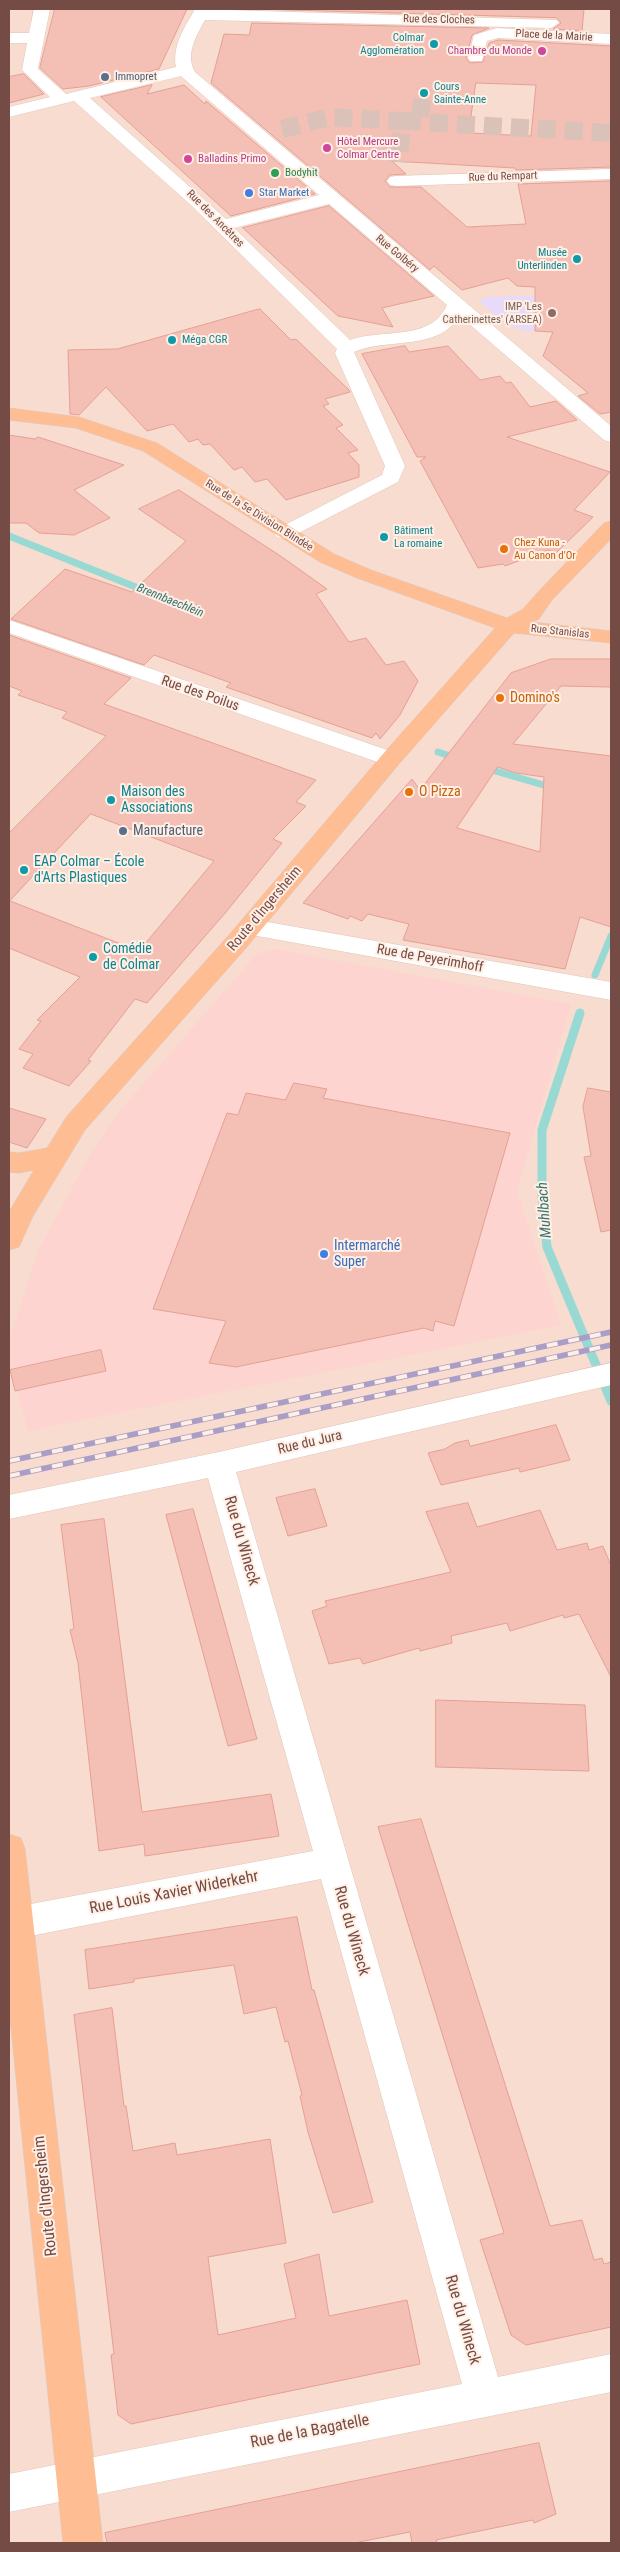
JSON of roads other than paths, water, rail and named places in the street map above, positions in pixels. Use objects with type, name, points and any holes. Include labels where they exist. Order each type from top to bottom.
[{"type":"main road","name":"Rue de la 5e Division Blindée","points":[[9,414],[79,423],[150,447],[284,533],[327,558],[509,626]]},
{"type":"main road","name":"Route d'Ingersheim","points":[[9,1240],[15,1207],[56,1156],[76,1123],[250,927],[391,759],[509,626],[531,614],[545,596],[611,527]]},
{"type":"main road","points":[[545,596],[570,619],[604,636]]},
{"type":"main road","name":"Rue Stanislas","points":[[509,626],[604,636]]},
{"type":"main road","points":[[9,1162],[19,1163],[56,1156]]},
{"type":"main road","name":"Route d'Ingersheim","points":[[9,1849],[15,1923],[83,2543]]},
{"type":"street","points":[[9,38],[36,38],[42,9]]},
{"type":"street","points":[[9,112],[185,70],[181,59],[182,53],[201,12]]},
{"type":"street","name":"Rue des Cloches","points":[[201,12],[497,35],[551,23]]},
{"type":"street","points":[[476,58],[480,38],[497,35]]},
{"type":"street","name":"Place de la Mairie","points":[[497,35],[611,39]]},
{"type":"street","name":"Rue des Ancêtres","points":[[36,38],[30,70],[70,98],[173,179],[347,348]]},
{"type":"street","name":"Rue Golbéry","points":[[185,70],[330,198],[611,436]]},
{"type":"street","name":"Rue du Rempart","points":[[396,181],[611,174]]},
{"type":"street","points":[[221,226],[330,198]]},
{"type":"street","points":[[284,533],[391,478],[394,466],[344,353],[347,348],[362,342],[385,338],[413,337],[434,331],[449,320],[456,305]]},
{"type":"street","name":"Rue des Poilus","points":[[9,626],[391,759]]},
{"type":"street","name":"Rue de Peyerimhoff","points":[[250,927],[611,991]]},
{"type":"street","name":"Rue du Jura","points":[[14,1506],[219,1464],[598,1377]]},
{"type":"street","name":"Rue du Wineck","points":[[219,1464],[485,2398]]},
{"type":"street","name":"Rue Louis Xavier Widerkehr","points":[[15,1923],[332,1862]]},
{"type":"street","name":"Rue de la Bagatelle","points":[[9,2493],[76,2478],[611,2373]]},
{"type":"waterway","name":"Brennbaechlein","points":[[9,536],[148,592]]},
{"type":"waterway","name":"Brennbaechlein","points":[[438,752],[459,759]]},
{"type":"waterway","name":"Brennbaechlein","points":[[485,768],[554,788]]},
{"type":"waterway","name":"Muhlbach","points":[[595,975],[611,936]]},
{"type":"waterway","name":"Muhlbach","points":[[580,1013],[542,1130],[542,1194],[547,1247],[611,1401]]},
{"type":"tunnel","points":[[420,117],[424,89]]},
{"type":"tunnel","points":[[282,129],[331,117],[403,121]]},
{"type":"tunnel","points":[[398,162],[403,121]]},
{"type":"tunnel","points":[[403,121],[611,133]]},
{"type":"railway","points":[[9,1461],[611,1332]]},
{"type":"railway","points":[[9,1476],[611,1345]]},
{"type":"place","name":"Colmar Agglomération","points":[[434,44]]},
{"type":"place","name":"Chambre du Monde","points":[[542,51]]},
{"type":"place","name":"Immopret","points":[[105,77]]},
{"type":"place","name":"Cours Sainte-Anne","points":[[424,93]]},
{"type":"place","name":"Hôtel Mercure Colmar Centre","points":[[327,148]]},
{"type":"place","name":"Balladins Primo","points":[[188,159]]},
{"type":"place","name":"Bodyhit","points":[[275,173]]},
{"type":"place","name":"Star Market","points":[[249,193]]},
{"type":"place","name":"Musée Unterlinden","points":[[577,259]]},
{"type":"place","name":"IMP 'Les Catherinettes' (ARSEA)","points":[[552,313]]},
{"type":"place","name":"Méga CGR","points":[[172,340]]},
{"type":"place","name":"Bâtiment La romaine","points":[[384,537]]},
{"type":"place","name":"Chez Kuna - Au Canon d'Or","points":[[504,549]]},
{"type":"place","name":"Domino's","points":[[500,698]]},
{"type":"place","name":"O Pizza","points":[[409,792]]},
{"type":"place","name":"Maison des Associations","points":[[111,800]]},
{"type":"place","name":"Manufacture","points":[[123,831]]},
{"type":"place","name":"EAP Colmar – École d'Arts Plastiques","points":[[24,870]]},
{"type":"place","name":"Comédie de Colmar","points":[[93,957]]},
{"type":"place","name":"Intermarché Super","points":[[324,1254]]}]
